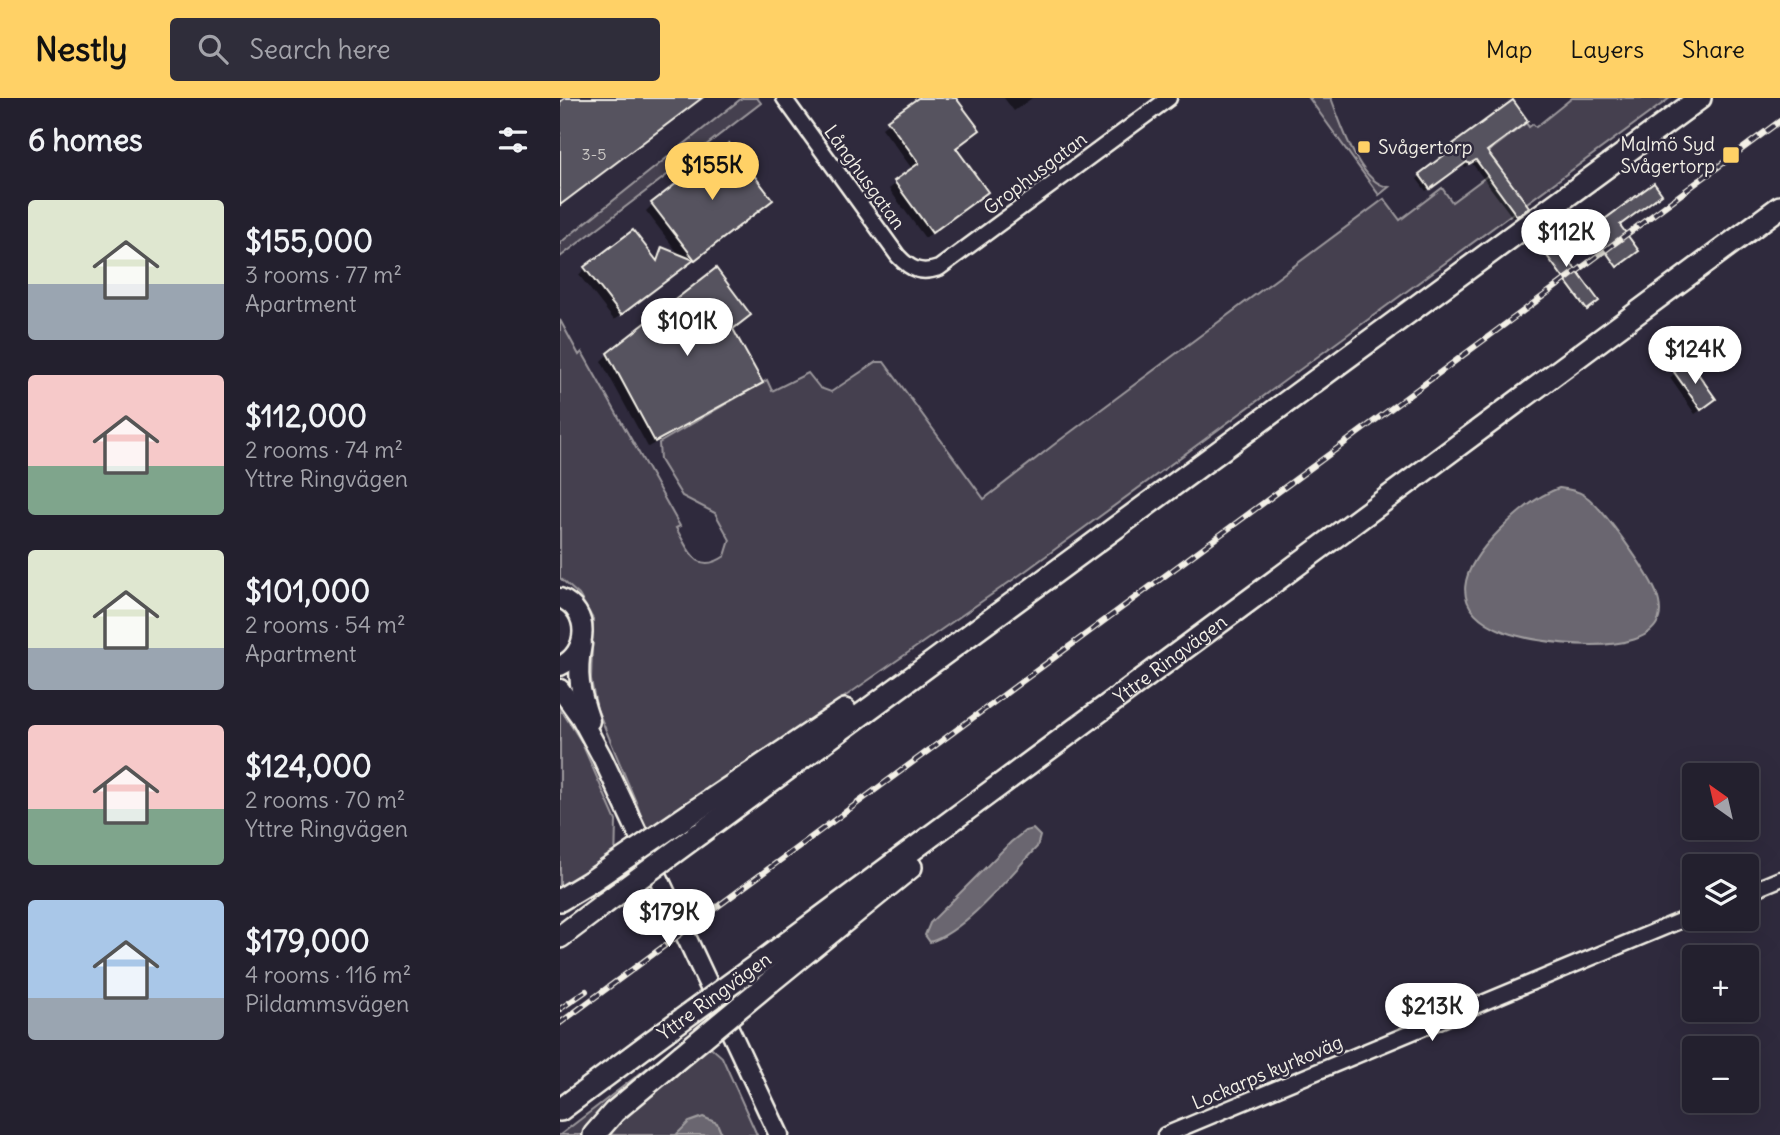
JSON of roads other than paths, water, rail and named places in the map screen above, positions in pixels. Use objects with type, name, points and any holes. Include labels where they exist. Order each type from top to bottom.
[{"type":"highway","points":[[560,937],[1698,98]]},
{"type":"highway","name":"Yttre Ringvägen","points":[[560,1110],[666,1031],[763,973],[1098,711],[1780,207]]},
{"type":"highway","points":[[560,900],[1117,527]]},
{"type":"highway","points":[[593,1135],[614,1112],[682,1055],[763,973]]},
{"type":"main road","points":[[560,598],[575,609],[582,620],[584,632],[578,674],[580,693],[602,757]]},
{"type":"main road","points":[[560,666],[575,656],[582,644]]},
{"type":"main road","points":[[560,689],[581,718],[602,757],[776,1131]]},
{"type":"street","name":"Långhusgatan","points":[[784,98],[898,256],[911,268],[920,271]]},
{"type":"street","name":"Grophusgatan","points":[[920,271],[939,268],[1169,98]]},
{"type":"street","points":[[1759,888],[1780,879]]},
{"type":"street","name":"Lockarps kyrkoväg","points":[[1165,1135],[1682,920]]},
{"type":"railway","points":[[560,1023],[1780,121]]},
{"type":"railway","points":[[560,1009],[586,991]]},
{"type":"place","name":"Svågertorp","points":[[1364,147]]},
{"type":"place","name":"Malmö Syd Svågertorp","points":[[1731,155]]}]
